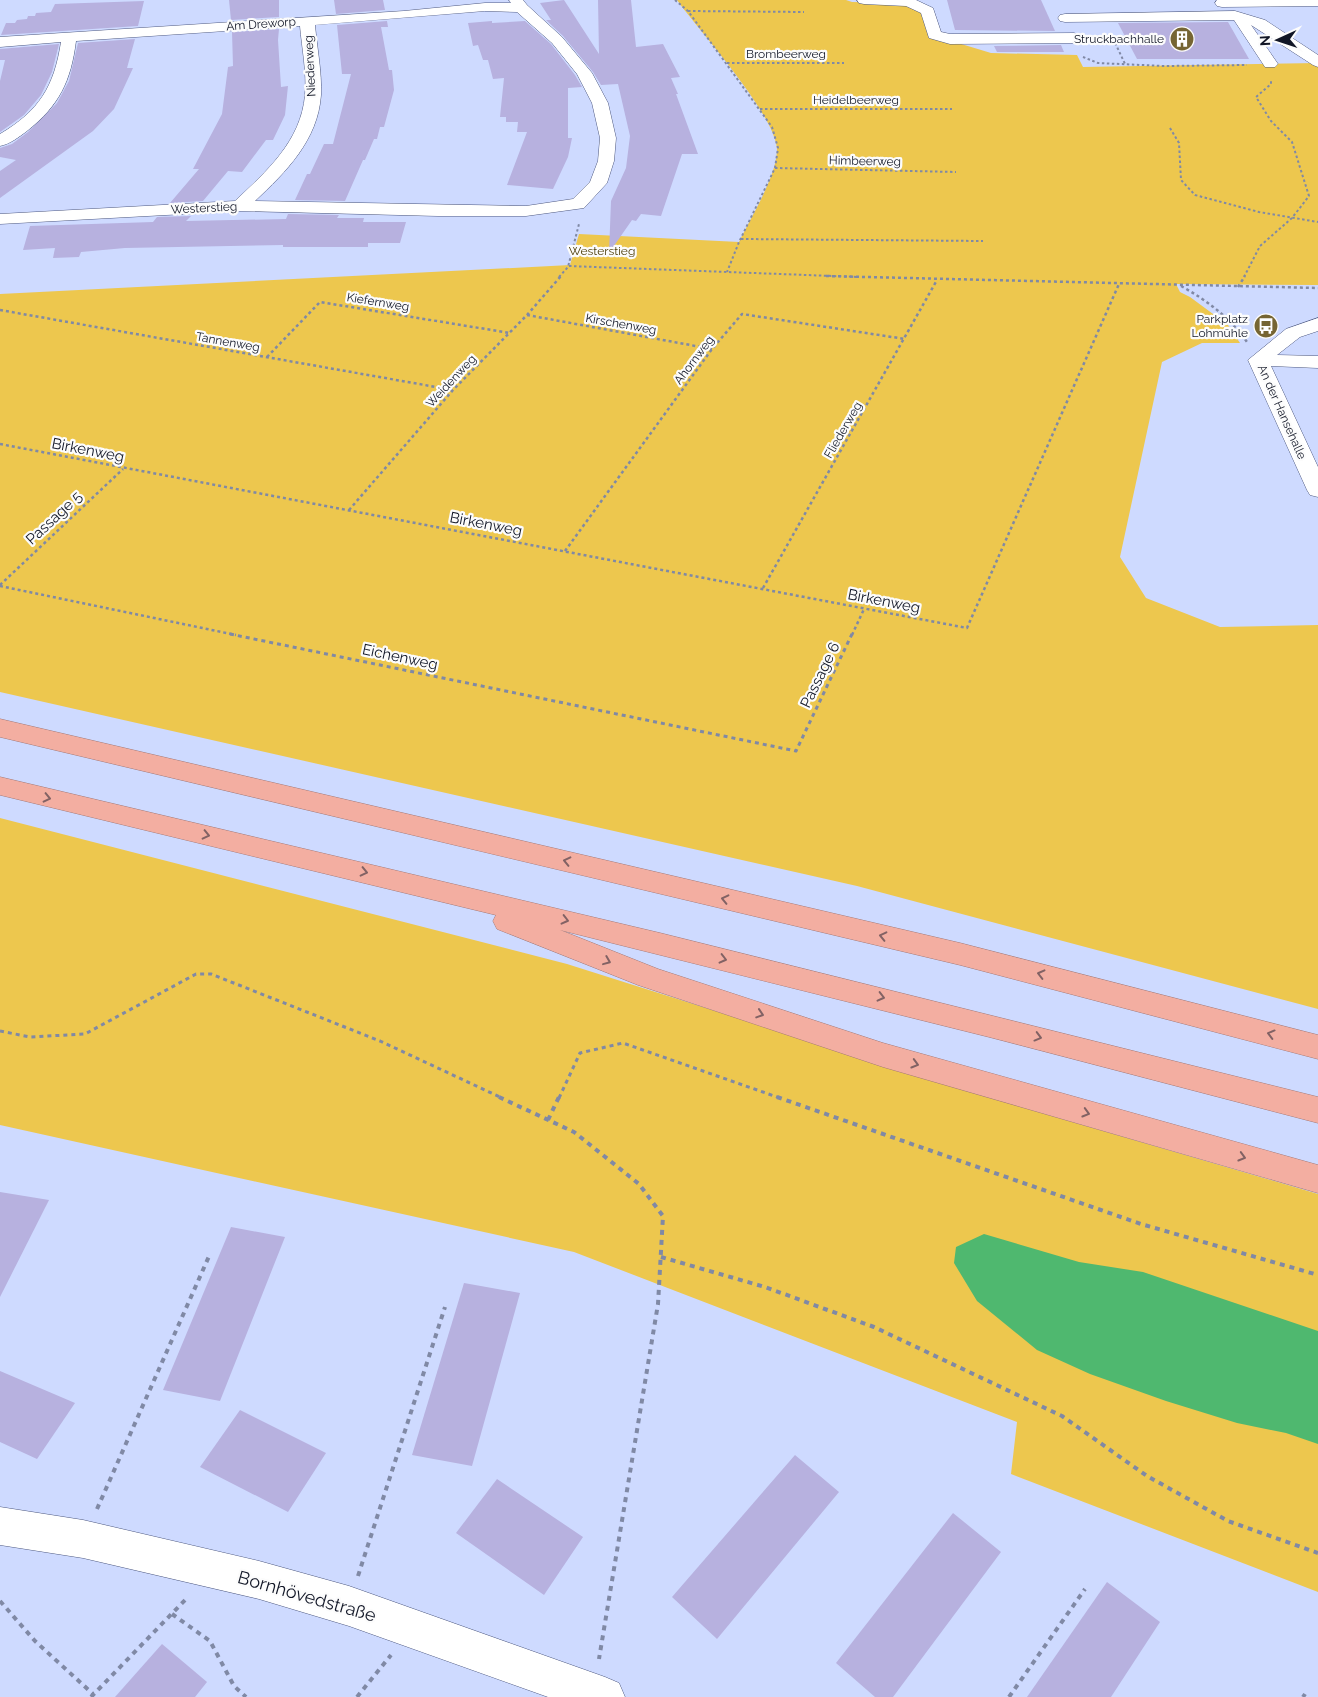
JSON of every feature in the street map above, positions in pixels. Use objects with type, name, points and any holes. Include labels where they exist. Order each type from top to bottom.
[{"type":"highway","points":[[0,728],[960,954],[1318,1046]]},
{"type":"highway","points":[[0,786],[415,884],[955,1016],[1318,1110]]},
{"type":"highway","points":[[415,884],[648,977],[864,1048],[1318,1179]]},
{"type":"street","points":[[864,0],[909,2],[928,11],[934,35],[950,39],[1074,38]]},
{"type":"street","points":[[1058,0],[1082,57]]},
{"type":"street","points":[[1150,0],[1170,18]]},
{"type":"street","points":[[1209,1],[1318,2]]},
{"type":"street","points":[[1209,1],[1260,23],[1318,62]]},
{"type":"street","points":[[518,4],[557,40],[584,73],[600,103],[608,138],[606,161],[598,183],[582,201]]},
{"type":"street","name":"Am Dreworp","points":[[0,42],[307,21],[463,5],[486,7],[518,4]]},
{"type":"street","points":[[1065,18],[1238,16],[1270,64]]},
{"type":"street","name":"Niederweg","points":[[240,206],[283,165],[304,131],[310,114],[313,94],[307,21]]},
{"type":"street","points":[[0,141],[16,132],[39,112],[53,95],[62,75],[69,37]]},
{"type":"street","name":"Westerstieg","points":[[0,219],[240,206],[438,211],[526,211],[582,201]]},
{"type":"street","points":[[1258,360],[1293,333],[1318,324]]},
{"type":"street","name":"An der Hansehalle","points":[[1318,362],[1258,360],[1318,490]]},
{"type":"street","name":"Bornhövedstraße","points":[[0,1526],[83,1539],[259,1580],[349,1606],[413,1628],[578,1691]]},
{"type":"path","points":[[676,0],[688,11],[772,127],[778,148],[775,168],[741,239],[728,272]]},
{"type":"path","points":[[688,11],[804,12]]},
{"type":"path","points":[[1103,18],[1125,64]]},
{"type":"path","points":[[1082,57],[1098,63],[1164,66],[1270,64]]},
{"type":"path","name":"Brombeerweg","points":[[727,63],[844,63]]},
{"type":"path","points":[[1238,287],[1260,246],[1292,218],[1309,196],[1292,142],[1271,121],[1256,97],[1263,90]]},
{"type":"path","name":"Heidelbeerweg","points":[[760,110],[952,109]]},
{"type":"path","points":[[1170,128],[1179,143],[1181,180],[1195,194],[1259,212],[1318,222]]},
{"type":"path","name":"Himbeerweg","points":[[775,168],[956,172]]},
{"type":"path","points":[[582,201],[581,217],[569,266],[937,280],[1318,288]]},
{"type":"path","points":[[741,239],[983,241]]},
{"type":"path","name":"Weidenweg","points":[[349,510],[453,390],[527,315],[569,266]]},
{"type":"path","name":"Fliederweg","points":[[763,588],[937,280]]},
{"type":"path","name":"Birkenweg","points":[[0,444],[967,628],[1119,284]]},
{"type":"path","points":[[1180,286],[1211,302],[1236,324],[1258,360]]},
{"type":"path","name":"Kiefernweg","points":[[267,358],[320,302],[510,333]]},
{"type":"path","name":"Tannenweg","points":[[0,310],[453,390]]},
{"type":"path","name":"Ahornweg","points":[[566,551],[712,349],[742,314],[905,339]]},
{"type":"path","name":"Kirschenweg","points":[[527,315],[712,349]]},
{"type":"path","name":"Passage 5","points":[[0,586],[124,468]]},
{"type":"path","name":"Eichenweg","points":[[0,586],[796,751]]},
{"type":"path","name":"Passage 6","points":[[796,751],[864,609]]},
{"type":"path","points":[[0,1031],[30,1037],[85,1034],[196,974],[211,974],[380,1042],[574,1132],[639,1184],[663,1216],[658,1304],[578,1691]]},
{"type":"path","points":[[548,1120],[580,1053],[623,1043],[1141,1224],[1318,1275]]},
{"type":"path","points":[[83,1539],[210,1254]]},
{"type":"path","points":[[661,1257],[765,1287],[874,1327],[1062,1416],[1147,1476],[1228,1522],[1318,1553]]},
{"type":"path","points":[[349,1606],[445,1307]]},
{"type":"path","points":[[0,1601],[36,1641],[92,1696],[214,1570]]},
{"type":"path","points":[[1009,1697],[1085,1589]]},
{"type":"path","points":[[172,1614],[210,1641],[234,1686],[246,1697]]},
{"type":"path","points":[[356,1697],[413,1628]]},
{"type":"green space","points":[[677,0],[846,0],[852,2],[897,3],[920,10],[948,40],[991,53],[1077,55],[1083,67],[1318,63],[1318,285],[1176,284],[1180,292],[1190,297],[1228,325],[1240,343],[1202,343],[1162,362],[1120,557],[1146,598],[1220,627],[1318,625],[1318,1009],[857,886],[0,692],[0,294],[570,265],[579,234],[739,242],[768,185],[776,161],[777,151],[774,136],[752,96]]},
{"type":"green space","points":[[0,818],[567,964],[968,1091],[1318,1194],[1318,1592],[1011,1474],[1017,1422],[574,1252],[0,1125]]},
{"type":"shaded area","points":[[984,1234],[1079,1262],[1143,1272],[1318,1331],[1318,1444],[1286,1433],[1237,1423],[1166,1401],[1090,1374],[1037,1350],[977,1301],[954,1263],[956,1247]]},
{"type":"building","points":[[229,0],[279,0],[279,17],[231,20]]},
{"type":"building","points":[[334,0],[383,0],[385,10],[336,14]]},
{"type":"building","points":[[564,0],[599,54],[598,0],[631,0],[636,47],[663,44],[680,77],[671,78],[698,154],[682,154],[661,216],[641,214],[636,221],[632,220],[609,253],[611,201],[626,168],[630,136],[618,84],[601,85],[593,72],[563,36],[546,20],[551,20],[540,3]]},
{"type":"building","points":[[947,0],[1041,0],[1055,31],[955,30]]},
{"type":"building","points":[[144,1],[138,26],[1,35],[6,23],[15,23],[17,20],[27,19],[28,16],[35,16],[36,13],[51,12],[55,4]]},
{"type":"building","points":[[387,21],[388,27],[381,27],[389,70],[392,70],[394,90],[384,127],[380,127],[377,139],[374,139],[365,160],[363,160],[345,201],[295,200],[324,144],[333,144],[351,74],[342,74],[337,25]]},
{"type":"building","points":[[492,21],[492,23],[525,21],[551,44],[582,87],[568,88],[568,138],[572,138],[568,157],[553,189],[507,185],[527,132],[517,132],[518,122],[506,122],[506,117],[500,117],[504,78],[493,79],[488,60],[483,60],[478,45],[473,46],[468,23]]},
{"type":"building","name":"Struckbachhalle","points":[[1228,22],[1249,59],[1137,59],[1118,23]]},
{"type":"building","points":[[279,29],[281,87],[288,86],[285,115],[273,140],[266,140],[242,172],[228,171],[203,201],[170,203],[199,169],[193,169],[222,114],[228,67],[233,66],[232,32]]},
{"type":"building","points":[[135,39],[127,68],[133,68],[114,109],[93,131],[0,198],[0,171],[16,160],[0,157],[0,148],[12,144],[28,132],[57,103],[69,81],[78,43]]},
{"type":"building","points":[[59,44],[52,72],[41,95],[24,115],[0,132],[0,81],[5,60],[0,60],[0,49]]},
{"type":"building","points":[[1061,45],[1064,52],[997,52],[994,46]]},
{"type":"building","points":[[288,214],[339,215],[337,218],[364,218],[363,222],[406,222],[400,243],[368,243],[368,247],[283,247],[283,245],[125,248],[81,252],[79,257],[53,258],[55,248],[23,250],[30,226],[153,222],[157,217],[191,216],[186,221],[286,219]]},
{"type":"building","points":[[0,1192],[49,1200],[0,1297]]},
{"type":"building","points":[[231,1227],[285,1237],[220,1401],[163,1390]]},
{"type":"building","points":[[464,1283],[520,1293],[472,1466],[412,1455]]},
{"type":"building","points":[[0,1371],[75,1403],[37,1459],[0,1442]]},
{"type":"building","points":[[240,1410],[326,1453],[288,1512],[200,1467]]},
{"type":"building","points":[[795,1455],[839,1492],[717,1639],[672,1597]]},
{"type":"building","points":[[497,1479],[583,1537],[544,1595],[456,1533]]},
{"type":"building","points":[[953,1513],[1001,1552],[893,1697],[875,1697],[836,1663]]},
{"type":"building","points":[[1107,1582],[1160,1622],[1111,1697],[1027,1697]]},
{"type":"building","points":[[162,1644],[207,1682],[195,1697],[115,1697]]},
{"type":"place","name":"Struckbachhalle","points":[[1182,39]]},
{"type":"place","name":"Parkplatz Lohmühle","points":[[1266,326]]}]
